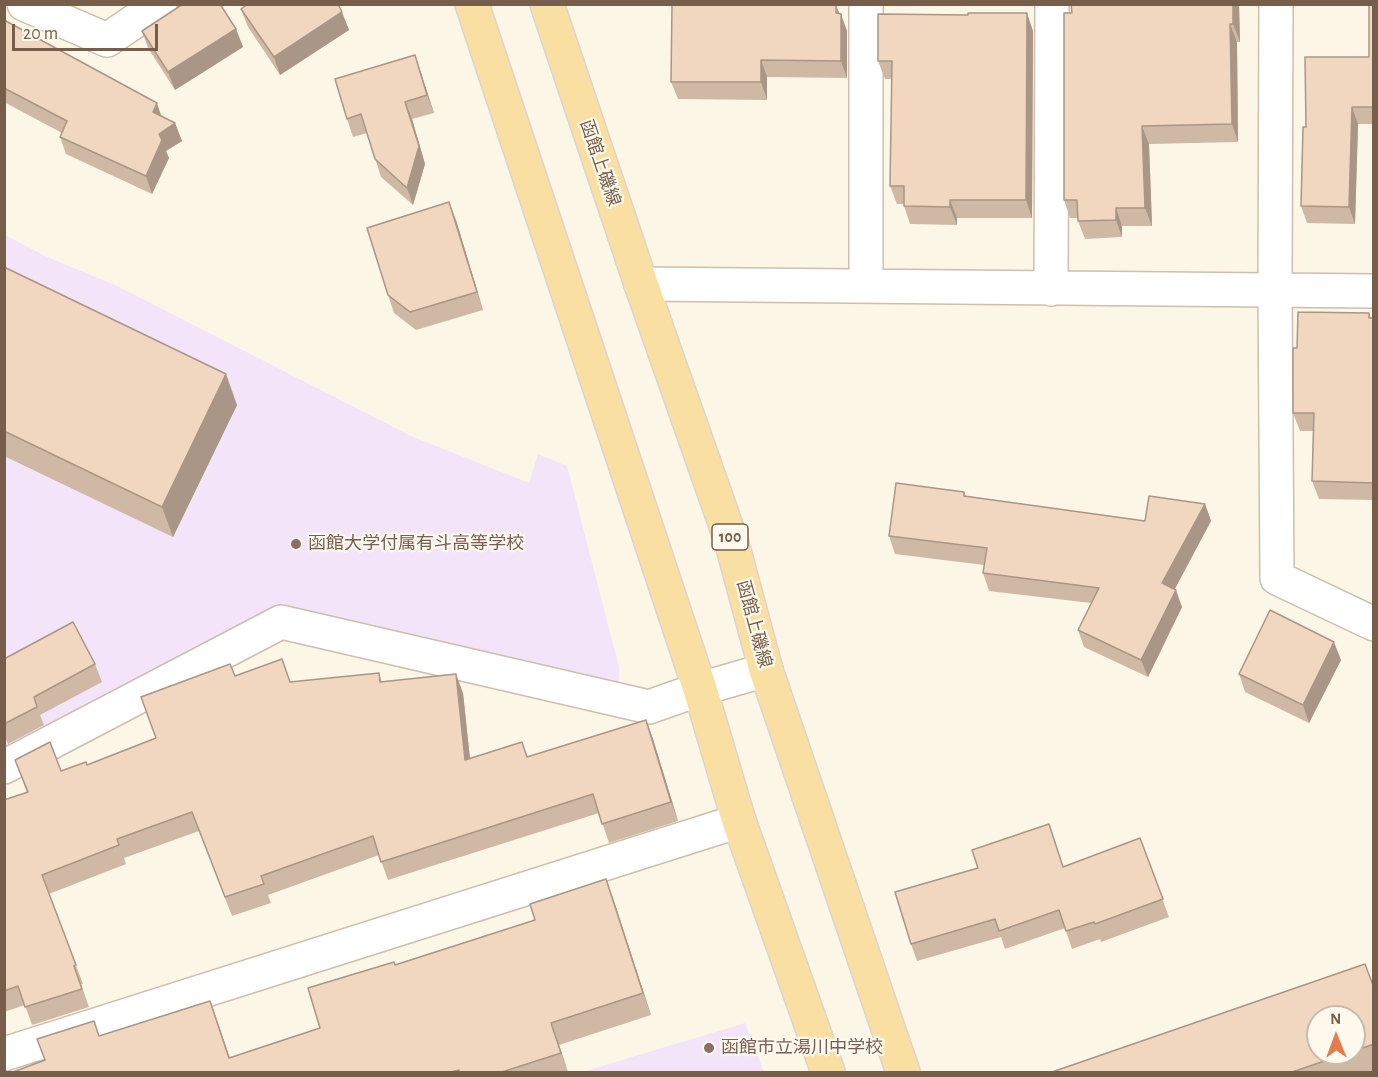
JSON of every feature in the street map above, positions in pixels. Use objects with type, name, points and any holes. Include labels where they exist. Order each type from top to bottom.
[{"type":"main road","points":[[472,4],[700,689],[739,821],[828,1072]]},
{"type":"main road","name":"函館上磯線","points":[[547,4],[641,284],[731,540],[766,670],[903,1072]]},
{"type":"street","points":[[24,4],[107,40],[160,4]]},
{"type":"street","points":[[866,4],[866,285]]},
{"type":"street","points":[[1051,289],[1052,4]]},
{"type":"street","points":[[1276,4],[1277,578],[1374,624]]},
{"type":"street","points":[[641,284],[1374,291]]},
{"type":"street","points":[[4,766],[281,621],[649,707],[766,670]]},
{"type":"street","points":[[4,1054],[739,821]]},
{"type":"shaded area","name":"函館大学付属有斗高等学校","points":[[5,235],[45,256],[117,286],[411,436],[529,483],[538,454],[567,466],[619,667],[619,686],[282,605],[5,748]]},
{"type":"shaded area","name":"函館市立湯川中学校","points":[[745,1023],[764,1072],[582,1072]]},
{"type":"building","points":[[183,4],[220,4],[236,29],[168,72],[142,31]]},
{"type":"building","points":[[248,4],[338,4],[342,12],[274,57],[241,9]]},
{"type":"building","points":[[672,4],[836,5],[836,13],[841,14],[841,61],[761,60],[761,82],[671,82]]},
{"type":"building","points":[[1071,4],[1233,4],[1233,24],[1230,24],[1232,124],[1142,126],[1145,208],[1116,208],[1116,220],[1078,221],[1077,200],[1064,200],[1064,13],[1072,13]]},
{"type":"building","points":[[1369,5],[1374,5],[1374,107],[1352,107],[1349,207],[1301,206],[1303,127],[1306,127],[1305,57],[1369,57]]},
{"type":"building","points":[[968,13],[1027,13],[1026,200],[950,200],[950,207],[904,206],[904,186],[890,186],[892,61],[878,61],[878,14],[968,15]]},
{"type":"building","points":[[4,20],[157,103],[153,112],[175,123],[159,134],[162,140],[146,176],[60,137],[67,121],[4,88]]},
{"type":"building","points":[[415,55],[427,95],[405,102],[419,146],[407,188],[375,159],[361,114],[347,119],[335,79]]},
{"type":"building","points":[[449,202],[477,292],[410,312],[388,295],[367,228]]},
{"type":"building","points":[[4,267],[226,374],[162,507],[4,431]]},
{"type":"building","points":[[1298,312],[1369,313],[1369,318],[1374,318],[1374,483],[1312,481],[1314,413],[1293,413],[1293,348],[1297,348]]},
{"type":"building","points":[[896,483],[964,492],[964,496],[1145,521],[1149,496],[1205,504],[1162,583],[1176,590],[1141,660],[1078,630],[1099,588],[983,573],[987,548],[889,536]]},
{"type":"building","points":[[1270,610],[1334,642],[1303,705],[1239,674]]},
{"type":"building","points":[[73,622],[95,664],[34,697],[37,707],[4,724],[4,659]]},
{"type":"building","points":[[282,659],[290,682],[379,673],[380,682],[456,674],[465,760],[522,742],[527,757],[646,720],[671,802],[602,824],[593,794],[381,862],[373,836],[261,876],[264,884],[225,897],[192,812],[117,839],[119,845],[42,875],[76,965],[74,966],[82,989],[25,1007],[18,986],[4,991],[4,800],[28,792],[15,760],[50,742],[61,771],[86,762],[87,765],[156,738],[141,697],[230,664],[235,676]]},
{"type":"building","points":[[1049,824],[1063,867],[1140,838],[1163,899],[1095,924],[1094,922],[1066,931],[1059,910],[999,931],[995,919],[911,944],[895,892],[978,868],[972,850]]},
{"type":"building","points":[[606,879],[643,993],[551,1023],[561,1053],[502,1072],[459,1072],[459,1070],[451,1072],[13,1072],[45,1060],[37,1039],[94,1021],[99,1036],[210,1001],[229,1058],[320,1028],[308,988],[394,962],[395,965],[535,920],[530,904]]},
{"type":"building","points":[[1365,964],[1374,988],[1374,1044],[1366,1047],[1366,1005],[1306,1005],[1306,1065],[1313,1065],[1292,1072],[1052,1072]]},
{"type":"place","name":"函館大学付属有斗高等学校","points":[[296,544]]},
{"type":"place","name":"函館市立湯川中学校","points":[[709,1048]]}]
